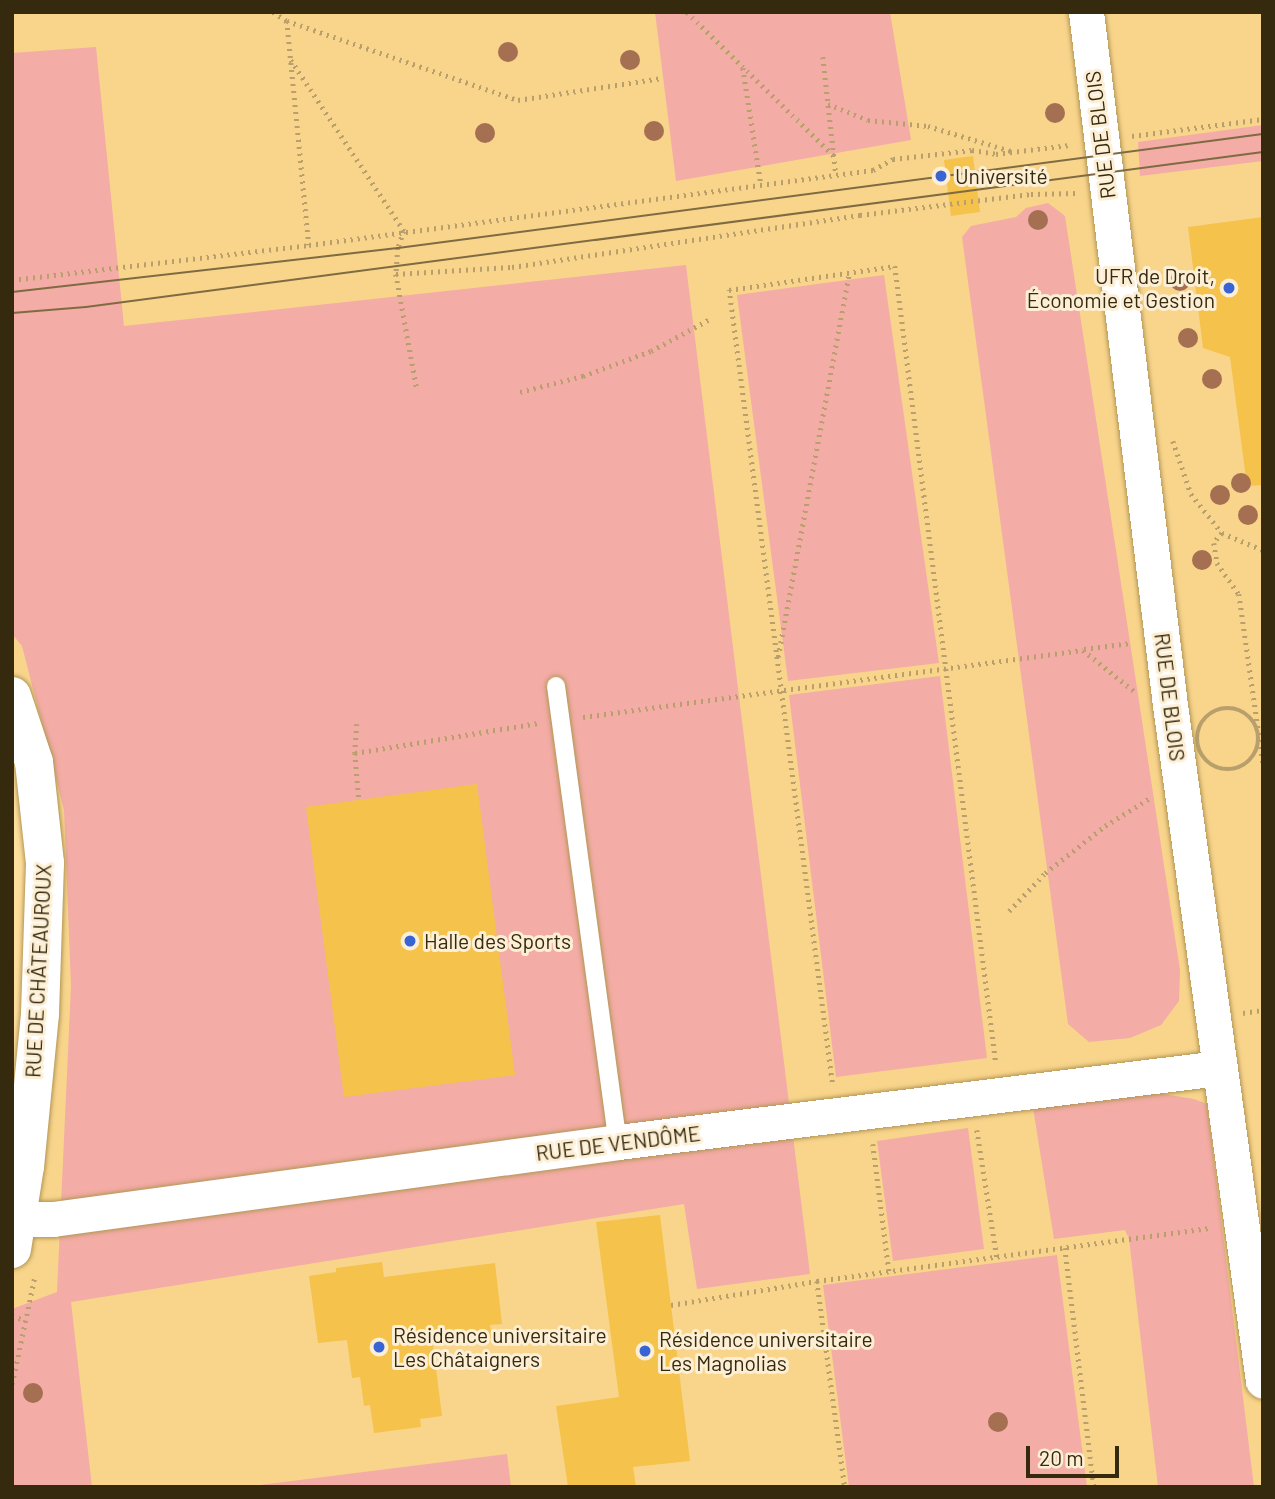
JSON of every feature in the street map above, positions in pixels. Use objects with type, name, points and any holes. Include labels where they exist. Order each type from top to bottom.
[{"type":"street","name":"RUE DE BLOIS","points":[[1086,12],[1170,705],[1263,1381]]},
{"type":"street","name":"RUE DE CHÂTEAUROUX","points":[[12,696],[34,762],[45,863],[40,1014],[19,1239]]},
{"type":"street","name":"RUE DE VENDÔME","points":[[19,1239],[53,1219],[618,1142],[1219,1068]]},
{"type":"lane","points":[[556,686],[618,1142]]},
{"type":"path","points":[[273,12],[287,21],[518,100],[662,78]]},
{"type":"path","points":[[687,12],[834,156]]},
{"type":"path","points":[[287,21],[309,245]]},
{"type":"path","points":[[822,57],[836,175]]},
{"type":"path","points":[[291,60],[404,231]]},
{"type":"path","points":[[743,68],[761,184]]},
{"type":"path","points":[[828,104],[868,120],[928,126],[1015,152]]},
{"type":"path","points":[[1132,144],[1131,136],[1263,119]]},
{"type":"path","points":[[12,280],[309,245],[873,170],[893,159],[972,150],[996,154],[1080,144]]},
{"type":"path","points":[[396,274],[512,267],[860,215],[1031,194],[1085,192]]},
{"type":"path","points":[[404,231],[398,248],[396,274],[418,389]]},
{"type":"path","points":[[832,1085],[730,290],[895,266],[946,668],[986,1097],[997,1257]]},
{"type":"path","points":[[778,662],[849,273]]},
{"type":"path","points":[[520,392],[583,376],[651,351],[710,320]]},
{"type":"path","points":[[1173,440],[1191,494],[1222,533],[1263,550]]},
{"type":"path","points":[[1222,533],[1213,543],[1217,563],[1239,594],[1263,762]]},
{"type":"path","points":[[355,753],[561,720],[1162,638]]},
{"type":"path","points":[[1083,650],[1152,705],[1170,705]]},
{"type":"path","points":[[1218,709],[1239,710],[1248,716],[1261,734],[1250,761],[1232,770],[1223,770],[1205,761],[1197,743],[1201,723],[1218,709]]},
{"type":"path","points":[[357,724],[355,753],[359,800]]},
{"type":"path","points":[[1009,911],[1045,873],[1105,826],[1181,782]]},
{"type":"path","points":[[869,1111],[889,1271]]},
{"type":"path","points":[[671,1305],[817,1281],[1241,1224]]},
{"type":"path","points":[[12,1384],[25,1320],[19,1239]]},
{"type":"path","points":[[1065,1248],[1094,1487]]},
{"type":"path","points":[[817,1281],[845,1487]]},
{"type":"path","points":[[12,1316],[25,1320]]},
{"type":"shaded area","points":[[12,12],[1263,12],[1263,1487],[12,1487],[12,1249],[40,1014],[12,696]]},
{"type":"shaded area","points":[[655,12],[890,12],[911,140],[676,181]]},
{"type":"shaded area","points":[[96,47],[124,326],[686,265],[810,1274],[697,1289],[684,1204],[71,1302],[92,1487],[12,1487],[12,1309],[57,1292],[71,986],[64,810],[22,646],[12,634],[12,53]]},
{"type":"shaded area","points":[[1263,125],[1263,161],[1140,176],[1138,142]]},
{"type":"shaded area","points":[[1048,203],[1065,216],[1180,970],[1179,1001],[1161,1025],[1130,1038],[1089,1042],[1068,1024],[962,237],[971,226],[1016,217],[1026,208]]},
{"type":"shaded area","points":[[884,275],[939,663],[788,681],[737,295]]},
{"type":"shaded area","points":[[940,676],[987,1058],[836,1077],[789,695]]},
{"type":"shaded area","points":[[1152,1092],[1194,1099],[1207,1104],[1254,1487],[1158,1487],[1129,1239],[1125,1230],[1054,1239],[1033,1108]]},
{"type":"shaded area","points":[[968,1128],[984,1249],[893,1261],[877,1141]]},
{"type":"shaded area","points":[[1057,1255],[1087,1487],[849,1487],[823,1285]]},
{"type":"shaded area","points":[[507,1454],[511,1487],[243,1487]]},
{"type":"building","points":[[973,156],[980,212],[951,216],[944,160]]},
{"type":"building","name":"UFR de Droit, Économie et Gestion","points":[[1263,217],[1263,485],[1247,486],[1230,357],[1203,348],[1188,227]]},
{"type":"building","name":"Halle des Sports","points":[[477,784],[515,1075],[344,1097],[306,807]]},
{"type":"building","name":"Résidence universitaire Les Magnolias","points":[[660,1215],[690,1461],[633,1467],[636,1487],[568,1487],[556,1406],[619,1397],[596,1222]]},
{"type":"building","name":"Résidence universitaire Les Châtaigners","points":[[382,1262],[384,1277],[495,1263],[502,1324],[490,1325],[492,1338],[433,1345],[442,1416],[420,1419],[421,1427],[374,1433],[370,1405],[364,1406],[360,1377],[352,1378],[347,1340],[318,1343],[309,1276],[336,1272],[336,1268]]},
{"type":"tram line","points":[[12,292],[398,248],[1263,134]]},
{"type":"tram line","points":[[12,313],[86,307],[1263,152]]},
{"type":"place","name":"Université","points":[[941,176]]},
{"type":"place","name":"UFR de Droit, Économie et Gestion","points":[[1229,288]]},
{"type":"place","name":"Halle des Sports","points":[[410,941]]},
{"type":"place","name":"Résidence universitaire Les Châtaigners","points":[[379,1347]]},
{"type":"place","name":"Résidence universitaire Les Magnolias","points":[[645,1351]]}]
